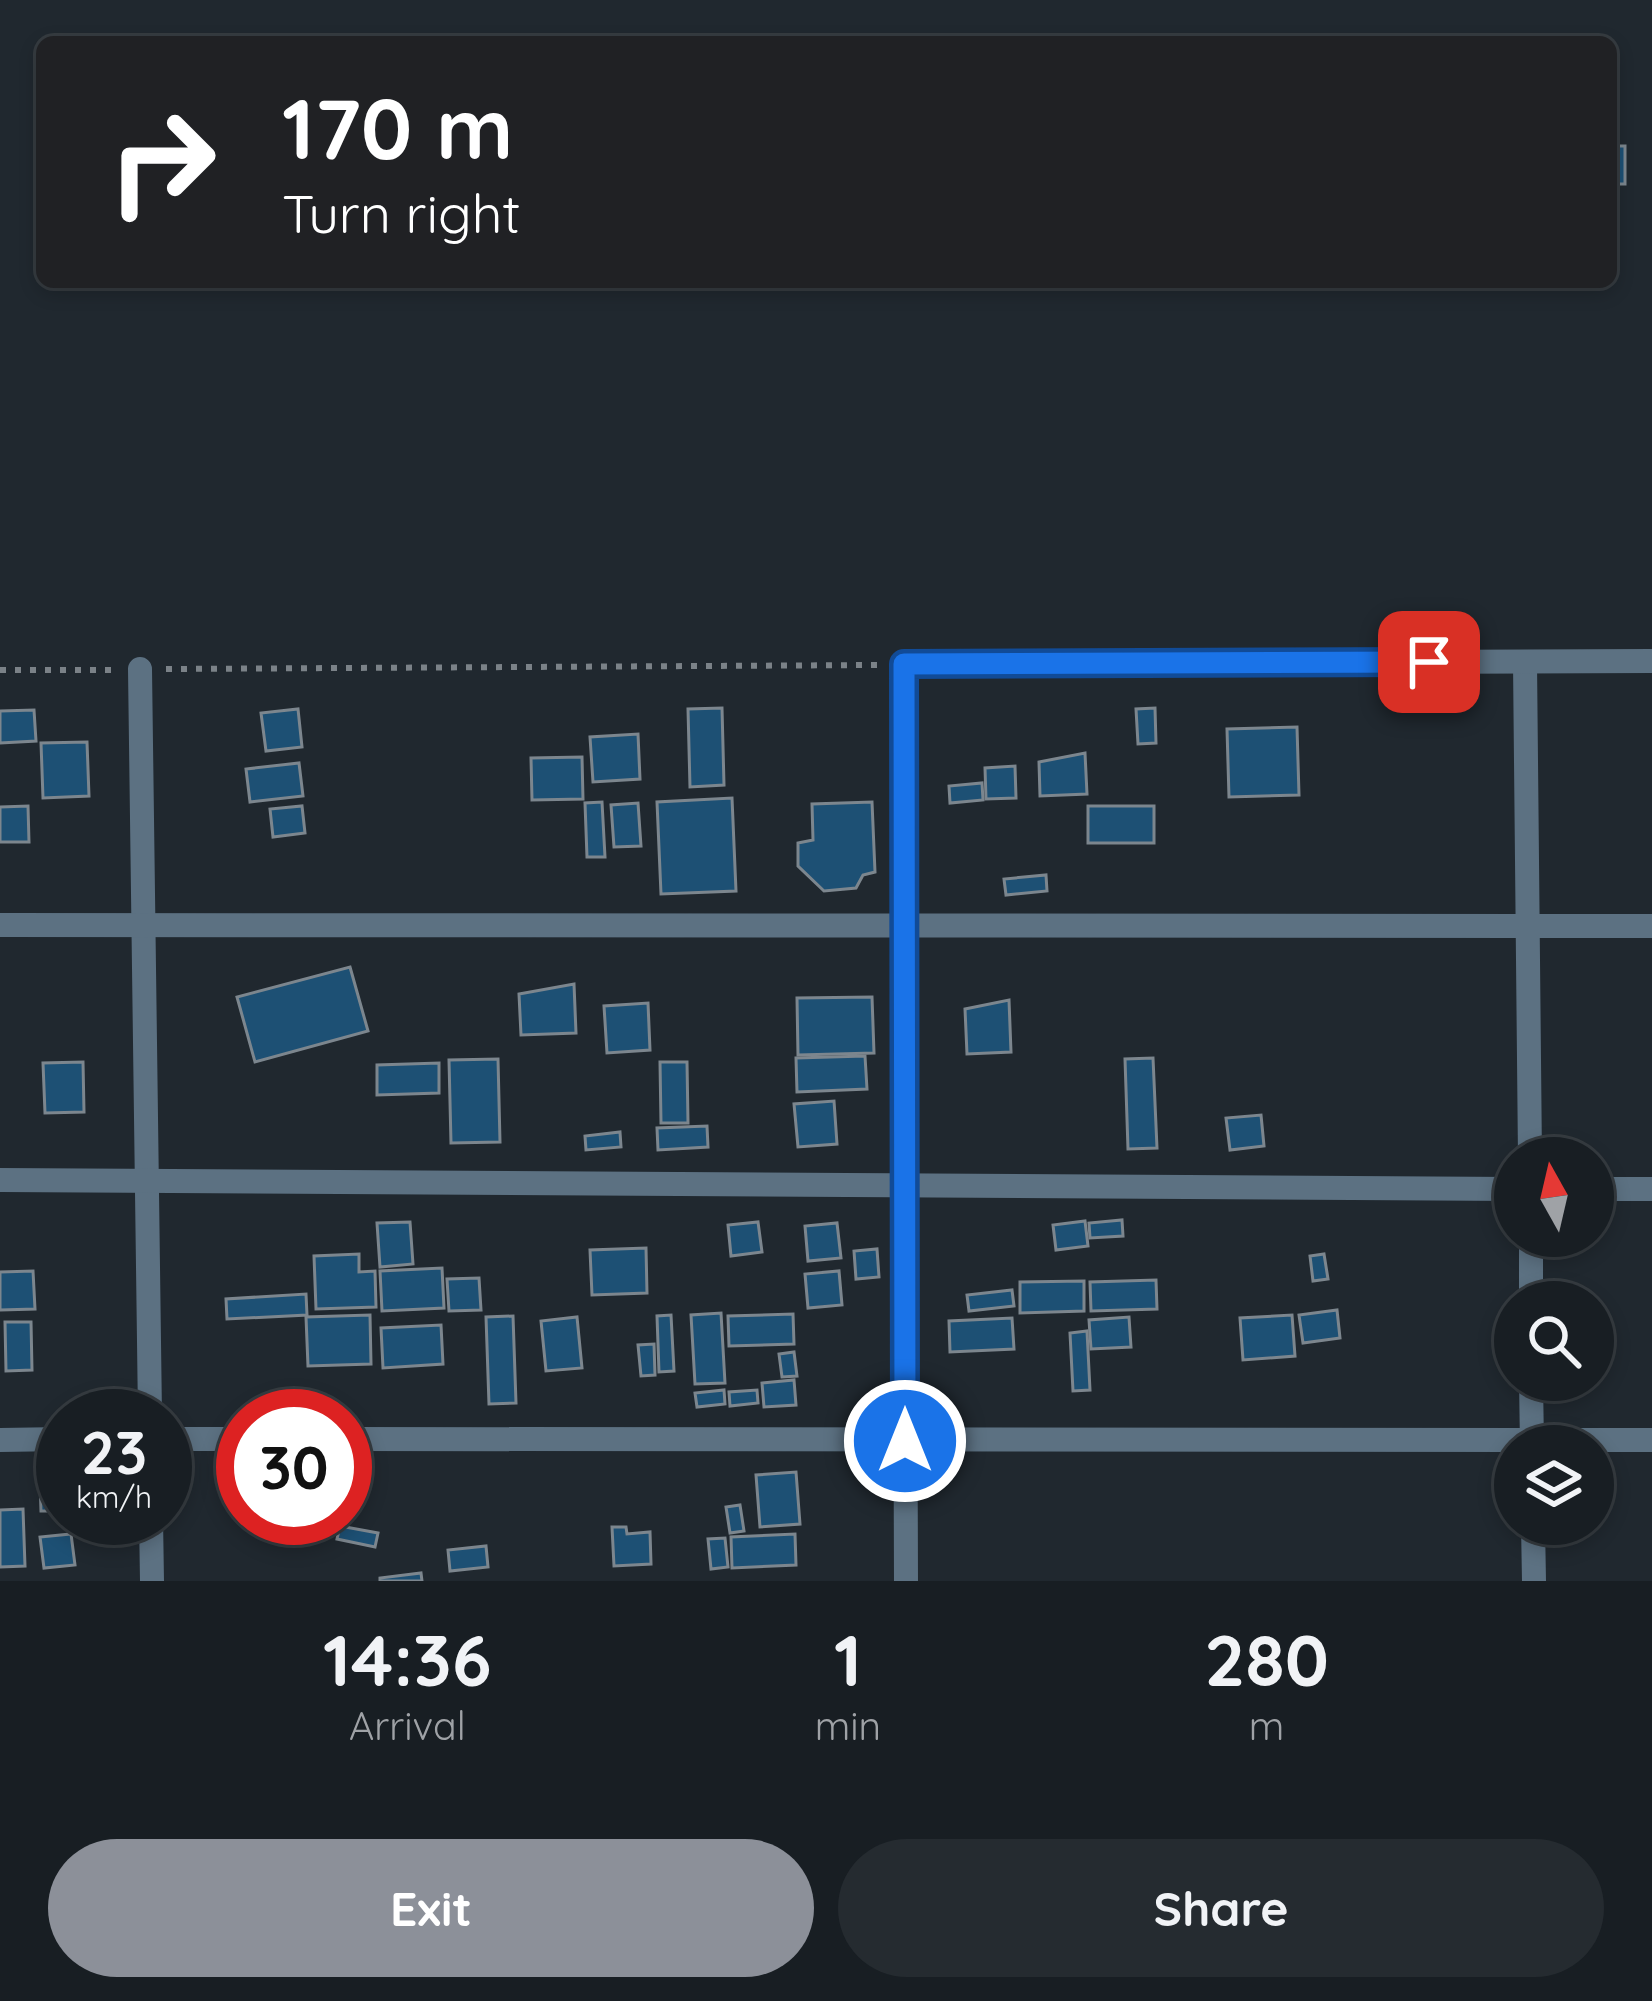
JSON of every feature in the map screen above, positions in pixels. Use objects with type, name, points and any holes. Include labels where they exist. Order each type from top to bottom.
[{"type":"street","points":[[906,1581],[904,664],[1652,661]]},
{"type":"street","points":[[1525,662],[1530,1137]]},
{"type":"street","points":[[140,669],[150,1389]]},
{"type":"street","points":[[0,926],[1529,922],[1652,926]]},
{"type":"street","points":[[0,1180],[1494,1189]]},
{"type":"street","points":[[1614,1189],[1652,1190]]},
{"type":"street","points":[[0,1440],[36,1439]]},
{"type":"street","points":[[372,1439],[1494,1443]]},
{"type":"street","points":[[1614,1441],[1652,1440]]},
{"type":"street","points":[[152,1545],[152,1581]]},
{"type":"street","points":[[1533,1545],[1534,1581]]},
{"type":"path","points":[[0,670],[904,664]]},
{"type":"building","points":[[1617,146],[1625,146],[1625,184],[1617,184]]},
{"type":"building","points":[[722,708],[724,785],[690,787],[688,709]]},
{"type":"building","points":[[1155,708],[1156,743],[1138,744],[1136,709]]},
{"type":"building","points":[[298,709],[302,747],[266,751],[261,713]]},
{"type":"building","points":[[34,710],[36,741],[0,743],[0,711]]},
{"type":"building","points":[[1297,727],[1299,795],[1229,797],[1227,729]]},
{"type":"building","points":[[638,734],[640,779],[593,782],[590,737]]},
{"type":"building","points":[[87,742],[89,796],[43,798],[41,743]]},
{"type":"building","points":[[1085,753],[1087,794],[1040,796],[1039,762]]},
{"type":"building","points":[[582,757],[583,799],[532,800],[531,758]]},
{"type":"building","points":[[299,763],[303,796],[250,802],[246,769]]},
{"type":"building","points":[[1015,766],[1016,798],[986,799],[985,768]]},
{"type":"building","points":[[982,783],[983,800],[950,803],[949,786]]},
{"type":"building","points":[[732,798],[736,891],[661,894],[657,802]]},
{"type":"building","points":[[602,802],[605,857],[587,857],[585,803]]},
{"type":"building","points":[[872,802],[875,872],[863,875],[856,888],[824,891],[798,866],[798,843],[813,840],[812,804]]},
{"type":"building","points":[[638,803],[641,846],[614,847],[611,805]]},
{"type":"building","points":[[28,806],[29,842],[0,842],[0,807]]},
{"type":"building","points":[[302,806],[305,833],[273,837],[270,809]]},
{"type":"building","points":[[1088,806],[1154,806],[1154,843],[1088,843]]},
{"type":"building","points":[[1046,875],[1047,891],[1006,895],[1004,879]]},
{"type":"building","points":[[350,967],[368,1031],[255,1062],[237,997]]},
{"type":"building","points":[[574,984],[576,1033],[521,1035],[519,994]]},
{"type":"building","points":[[872,997],[874,1053],[798,1055],[797,998]]},
{"type":"building","points":[[1009,1000],[1011,1052],[967,1054],[965,1009]]},
{"type":"building","points":[[648,1003],[650,1050],[607,1053],[604,1006]]},
{"type":"building","points":[[865,1056],[867,1089],[797,1092],[796,1058]]},
{"type":"building","points":[[1153,1058],[1157,1148],[1128,1149],[1125,1059]]},
{"type":"building","points":[[498,1059],[500,1142],[451,1143],[449,1060]]},
{"type":"building","points":[[83,1062],[84,1112],[45,1113],[43,1063]]},
{"type":"building","points":[[660,1062],[687,1062],[688,1123],[661,1123]]},
{"type":"building","points":[[439,1063],[439,1093],[377,1095],[377,1065]]},
{"type":"building","points":[[834,1101],[837,1144],[798,1147],[794,1104]]},
{"type":"building","points":[[1261,1115],[1264,1146],[1230,1150],[1226,1118]]},
{"type":"building","points":[[707,1126],[708,1147],[658,1150],[657,1128]]},
{"type":"building","points":[[620,1132],[621,1147],[586,1150],[585,1136]]},
{"type":"building","points":[[1122,1220],[1123,1236],[1090,1238],[1089,1223]]},
{"type":"building","points":[[1085,1221],[1088,1246],[1056,1250],[1053,1225]]},
{"type":"building","points":[[410,1222],[413,1264],[380,1267],[377,1223]]},
{"type":"building","points":[[758,1222],[762,1252],[731,1256],[728,1225]]},
{"type":"building","points":[[837,1223],[841,1258],[808,1261],[805,1226]]},
{"type":"building","points":[[646,1248],[647,1293],[592,1295],[590,1250]]},
{"type":"building","points":[[877,1249],[879,1277],[856,1279],[854,1251]]},
{"type":"building","points":[[359,1254],[359,1272],[375,1271],[376,1307],[316,1309],[314,1256]]},
{"type":"building","points":[[1324,1254],[1328,1279],[1313,1281],[1310,1256]]},
{"type":"building","points":[[442,1268],[444,1308],[382,1311],[380,1271]]},
{"type":"building","points":[[33,1271],[35,1309],[0,1310],[0,1272]]},
{"type":"building","points":[[839,1271],[842,1305],[808,1308],[805,1274]]},
{"type":"building","points":[[479,1278],[481,1310],[449,1311],[447,1279]]},
{"type":"building","points":[[1156,1280],[1157,1309],[1091,1311],[1090,1282]]},
{"type":"building","points":[[1084,1281],[1084,1311],[1020,1313],[1020,1282]]},
{"type":"building","points":[[1012,1290],[1014,1306],[969,1311],[967,1295]]},
{"type":"building","points":[[306,1294],[307,1315],[227,1319],[226,1299]]},
{"type":"building","points":[[1337,1310],[1340,1338],[1303,1343],[1299,1315]]},
{"type":"building","points":[[721,1313],[725,1383],[695,1384],[691,1315]]},
{"type":"building","points":[[793,1314],[794,1344],[729,1346],[728,1316]]},
{"type":"building","points":[[370,1315],[371,1364],[308,1366],[306,1317]]},
{"type":"building","points":[[671,1315],[674,1371],[659,1372],[657,1316]]},
{"type":"building","points":[[1292,1315],[1295,1356],[1243,1360],[1240,1318]]},
{"type":"building","points":[[513,1316],[516,1403],[489,1404],[486,1317]]},
{"type":"building","points":[[577,1317],[582,1368],[546,1371],[541,1321]]},
{"type":"building","points":[[1129,1317],[1131,1347],[1091,1349],[1089,1320]]},
{"type":"building","points":[[1012,1318],[1014,1349],[950,1352],[949,1321]]},
{"type":"building","points":[[5,1322],[31,1322],[32,1370],[6,1371]]},
{"type":"building","points":[[441,1325],[443,1364],[383,1368],[381,1328]]},
{"type":"building","points":[[1087,1331],[1090,1390],[1073,1391],[1070,1333]]},
{"type":"building","points":[[654,1344],[655,1375],[641,1376],[638,1345]]},
{"type":"building","points":[[794,1352],[797,1376],[782,1377],[779,1354]]},
{"type":"building","points":[[794,1380],[796,1405],[764,1407],[762,1383]]},
{"type":"building","points":[[724,1390],[725,1404],[697,1407],[695,1393]]},
{"type":"building","points":[[757,1390],[758,1403],[730,1406],[729,1392]]},
{"type":"building","points":[[796,1472],[800,1524],[760,1527],[756,1475]]},
{"type":"building","points":[[740,1505],[744,1531],[730,1533],[726,1507]]},
{"type":"building","points":[[23,1509],[25,1566],[0,1567],[0,1510]]},
{"type":"building","points":[[612,1527],[626,1527],[627,1534],[650,1532],[651,1564],[614,1566]]},
{"type":"building","points":[[795,1534],[796,1565],[732,1568],[731,1537]]},
{"type":"building","points":[[725,1538],[728,1567],[711,1569],[708,1539]]},
{"type":"building","points":[[41,1545],[72,1545],[75,1565],[44,1568]]},
{"type":"building","points":[[486,1546],[488,1567],[450,1571],[448,1550]]},
{"type":"building","points":[[421,1573],[422,1581],[380,1581],[380,1578]]},
{"type":"route","points":[[905,1441],[904,664],[1429,662]]}]
